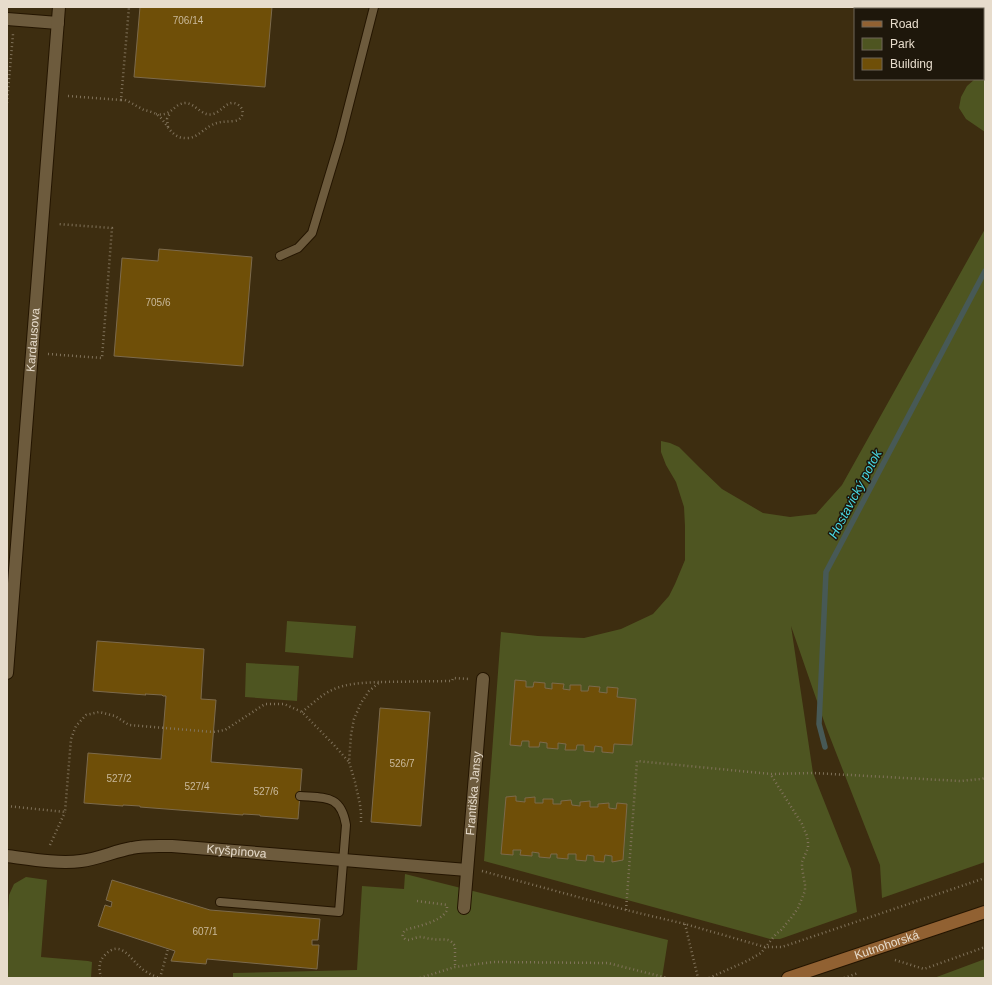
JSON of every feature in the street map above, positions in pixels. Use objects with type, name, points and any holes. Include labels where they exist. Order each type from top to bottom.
[{"type":"main road","name":"Kutnohorská","points":[[788,978],[985,912]]},
{"type":"street","name":"Kardausova","points":[[7,673],[59,7]]},
{"type":"street","points":[[10,19],[58,23]]},
{"type":"street","name":"Františka Jansy","points":[[464,908],[483,679]]},
{"type":"street","name":"Kryšpínova","points":[[7,856],[71,862],[82,861],[132,848],[152,845],[467,870]]},
{"type":"lane","points":[[280,256],[298,248],[312,233],[340,140],[374,7]]},
{"type":"lane","points":[[220,902],[339,912],[346,825],[344,814],[341,807],[327,798],[300,796]]},
{"type":"path","points":[[121,100],[129,7]]},
{"type":"path","points":[[7,103],[11,48],[10,19]]},
{"type":"path","points":[[68,96],[121,100],[156,114],[164,115],[172,111]]},
{"type":"path","points":[[156,114],[168,129],[177,136],[189,138],[216,123],[236,121],[241,117],[243,111],[240,105],[232,103],[216,113],[209,115],[192,104],[187,103],[178,105],[168,116],[168,129]]},
{"type":"path","points":[[48,354],[102,358],[111,242],[112,228],[58,224]]},
{"type":"path","points":[[302,712],[331,690],[344,686],[380,682],[452,681],[453,678],[483,679]]},
{"type":"path","points":[[360,829],[360,804],[349,762],[350,736],[354,719],[361,702],[369,691],[380,682]]},
{"type":"path","points":[[50,845],[65,812],[71,739],[76,726],[86,715],[99,712],[115,716],[129,725],[214,732],[225,730],[265,704],[284,704],[302,712],[349,762]]},
{"type":"path","points":[[626,910],[637,761],[771,774],[813,773],[960,781],[985,778]]},
{"type":"path","points":[[709,978],[747,961],[760,953],[781,930],[798,908],[805,891],[806,886],[802,862],[808,848],[808,841],[802,824],[771,774]]},
{"type":"path","points":[[7,806],[65,812]]},
{"type":"path","points":[[467,870],[481,870],[765,947],[782,948],[985,878]]},
{"type":"path","points":[[417,901],[448,905]]},
{"type":"path","points":[[450,902],[442,917],[429,923],[405,930],[403,937],[408,940],[418,937],[451,941],[455,946],[455,967]]},
{"type":"path","points":[[684,924],[698,978]]},
{"type":"path","points":[[888,962],[896,960],[924,969],[985,947]]},
{"type":"path","points":[[102,978],[99,970],[101,960],[109,951],[118,949],[126,953],[151,975],[159,978],[168,949]]},
{"type":"path","points":[[420,978],[455,967],[493,962],[608,963],[666,978]]},
{"type":"path","points":[[844,978],[858,973]]},
{"type":"green space","points":[[985,70],[985,132],[966,119],[959,108],[961,97],[967,86],[974,80],[984,80]]},
{"type":"green space","points":[[985,229],[985,862],[882,898],[880,865],[826,727],[791,626],[813,773],[851,869],[857,912],[780,939],[770,939],[484,861],[501,632],[538,636],[584,638],[621,629],[653,614],[669,596],[685,560],[685,526],[684,507],[676,482],[666,465],[661,452],[661,441],[679,447],[722,489],[763,513],[790,517],[816,514],[842,485]]},
{"type":"green space","points":[[287,621],[356,626],[353,658],[285,652]]},
{"type":"green space","points":[[246,663],[299,666],[297,701],[245,697]]},
{"type":"green space","points":[[405,874],[668,940],[662,978],[233,978],[233,973],[357,970],[362,886],[404,889]]},
{"type":"green space","points":[[26,877],[47,880],[41,957],[92,962],[91,978],[7,978],[9,895],[14,884]]},
{"type":"green space","points":[[985,959],[985,978],[934,978]]},
{"type":"building","points":[[140,7],[272,7],[265,87],[134,77]]},
{"type":"building","points":[[159,249],[252,257],[243,366],[114,356],[122,258],[158,261]]},
{"type":"building","points":[[97,641],[204,649],[201,699],[216,700],[211,762],[302,769],[298,819],[84,803],[88,753],[161,759],[166,696],[93,691]]},
{"type":"building","points":[[515,680],[526,681],[526,687],[533,687],[534,682],[545,683],[545,688],[552,689],[552,683],[564,684],[563,689],[570,690],[570,685],[581,685],[581,691],[588,691],[589,686],[600,687],[599,692],[607,693],[607,687],[618,688],[617,697],[636,699],[632,745],[614,744],[613,753],[602,752],[602,747],[595,746],[594,752],[584,751],[584,745],[577,745],[576,750],[565,750],[566,744],[558,743],[558,749],[547,748],[547,743],[540,742],[539,747],[529,747],[529,741],[522,741],[521,746],[510,745]]},
{"type":"building","points":[[380,708],[430,712],[421,826],[371,822]]},
{"type":"building","points":[[516,796],[516,801],[525,802],[525,798],[535,797],[535,803],[543,803],[543,799],[553,799],[553,804],[561,804],[561,801],[571,800],[572,805],[580,806],[580,802],[590,801],[590,807],[598,807],[598,804],[609,803],[609,808],[616,809],[617,803],[627,804],[623,860],[612,862],[612,856],[605,855],[604,862],[594,861],[594,856],[587,855],[586,861],[576,860],[576,854],[568,854],[568,859],[557,858],[557,854],[551,854],[550,858],[539,857],[539,853],[532,852],[532,856],[520,855],[521,850],[513,850],[513,855],[501,854],[506,797]]},
{"type":"building","points":[[112,880],[210,910],[320,919],[318,940],[312,940],[312,945],[319,945],[317,969],[207,959],[206,964],[171,961],[175,951],[98,926],[105,905],[111,907],[112,902],[106,900]]},
{"type":"waterway","name":"Hostavický potok","points":[[825,747],[819,724],[826,572],[985,271]]}]
